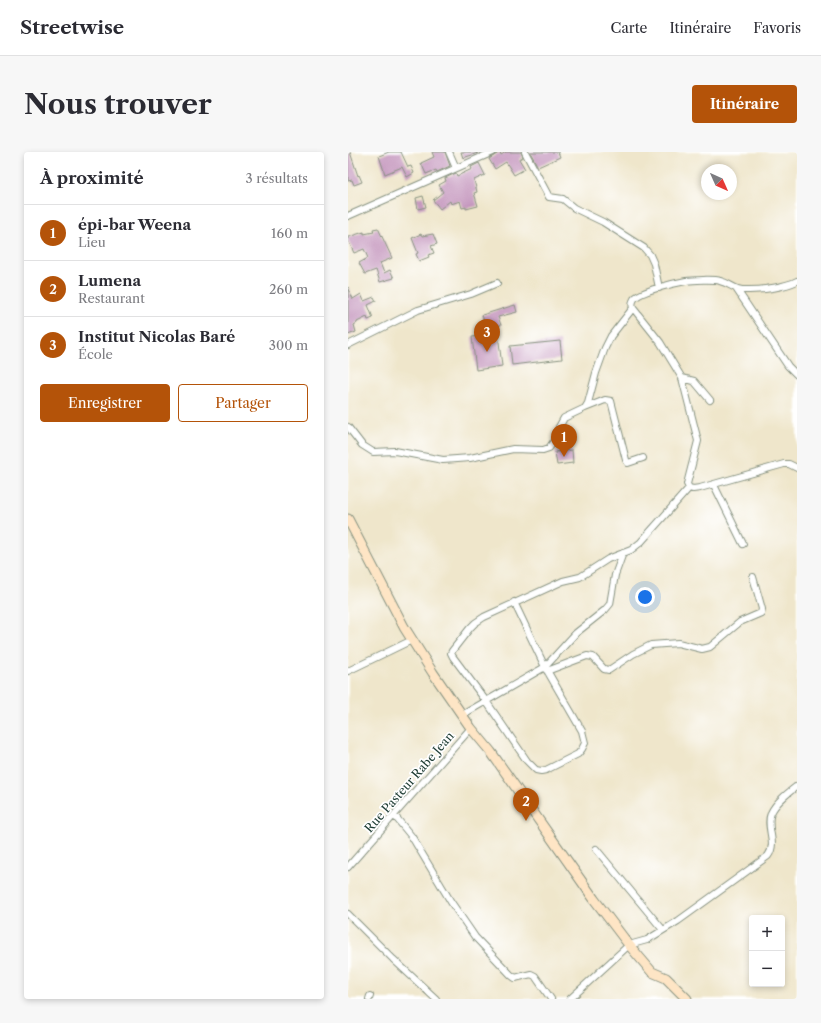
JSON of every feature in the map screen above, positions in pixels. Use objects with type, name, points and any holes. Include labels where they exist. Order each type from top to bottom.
[{"type":"main road","points":[[348,519],[412,640],[471,728],[491,752],[594,899],[629,945],[652,972],[666,978],[687,999]]},
{"type":"street","points":[[449,152],[456,168]]},
{"type":"street","points":[[348,216],[493,152]]},
{"type":"street","points":[[525,152],[549,197],[563,199],[574,208],[603,222],[644,248],[650,255],[654,264],[659,288]]},
{"type":"street","points":[[585,408],[588,403],[596,373],[605,348],[611,336],[633,308],[633,302],[637,297],[659,288],[688,280],[720,281],[737,290],[783,286],[797,281]]},
{"type":"street","points":[[348,345],[418,310],[471,294],[497,283]]},
{"type":"street","points":[[737,290],[788,366],[797,375]]},
{"type":"street","points":[[633,308],[660,342],[682,378],[698,441],[687,484],[689,488]]},
{"type":"street","points":[[682,378],[694,381],[710,400]]},
{"type":"street","points":[[348,427],[362,445],[373,452],[395,451],[432,459],[458,460],[513,449],[543,450],[549,448],[554,441],[564,418],[605,400],[611,401],[626,460],[628,463],[643,458]]},
{"type":"street","points":[[689,488],[696,489],[714,485],[784,464],[789,464],[797,468]]},
{"type":"street","points":[[714,485],[743,544]]},
{"type":"street","points":[[514,602],[546,669],[585,737],[585,744],[578,754],[542,771],[536,770],[531,766],[451,653],[475,623],[514,602],[563,581],[580,577],[608,558],[623,553],[641,542],[689,488]]},
{"type":"street","points":[[546,669],[576,633],[605,610],[610,604],[616,575],[623,553]]},
{"type":"street","points":[[462,715],[546,669],[587,656],[593,657],[604,669],[609,670],[633,654],[651,645],[678,643],[702,649],[710,647],[740,622],[761,613],[762,609],[752,578]]},
{"type":"street","points":[[348,670],[412,640]]},
{"type":"street","name":"Rue Pasteur Rabe Jean","points":[[348,867],[471,728]]},
{"type":"street","points":[[570,999],[629,945],[647,940],[678,921],[768,856],[772,850],[769,823],[771,813],[775,806],[797,786]]},
{"type":"street","points":[[394,815],[412,837],[451,902],[475,938],[510,975],[515,978],[531,974],[535,976],[552,999]]},
{"type":"street","points":[[596,849],[663,930]]},
{"type":"street","points":[[348,914],[436,999]]},
{"type":"building","points":[[348,152],[350,152],[358,176],[359,175],[362,182],[354,185],[352,180],[348,181]]},
{"type":"building","points":[[389,152],[401,152],[408,167],[411,166],[414,173],[407,177],[402,167],[385,174],[379,156]]},
{"type":"building","points":[[432,152],[445,152],[450,166],[437,172],[436,170],[426,174],[421,163],[434,157]]},
{"type":"building","points":[[461,152],[478,152],[478,153],[463,158]]},
{"type":"building","points":[[500,152],[501,155],[506,152],[521,152],[523,157],[519,159],[525,169],[514,175],[506,162],[495,169],[489,159]]},
{"type":"building","points":[[530,152],[558,152],[560,157],[538,167]]},
{"type":"building","points":[[479,163],[485,175],[474,180],[477,192],[474,193],[478,206],[466,209],[466,207],[462,208],[460,201],[451,204],[450,201],[440,209],[433,200],[443,192],[439,185],[446,181],[445,178],[456,173],[457,176],[472,169],[471,167]]},
{"type":"building","points":[[423,196],[426,207],[418,209],[416,198]]},
{"type":"building","points":[[378,228],[392,258],[380,263],[384,273],[390,270],[394,278],[380,282],[376,270],[365,274],[359,263],[368,258],[364,249],[354,253],[348,240],[348,237],[364,232],[364,234],[374,232],[373,229]]},
{"type":"building","points":[[421,234],[422,236],[433,234],[437,244],[431,246],[434,253],[419,261],[416,254],[418,253],[412,238]]},
{"type":"building","points":[[348,287],[353,299],[361,294],[364,301],[374,297],[376,301],[368,305],[373,318],[368,320],[367,317],[357,322],[354,325],[356,332],[348,335]]},
{"type":"building","points":[[515,305],[517,312],[498,317],[501,325],[497,326],[502,366],[476,370],[472,337],[489,335],[482,315]]},
{"type":"building","points":[[560,341],[562,359],[512,365],[510,346]]},
{"type":"building","points":[[572,450],[573,463],[557,465],[555,452]]},
{"type":"place","name":"Institut Nicolas Baré","points":[[487,352]]},
{"type":"place","name":"épi-bar Weena","points":[[564,457]]},
{"type":"place","name":"Lumena","points":[[526,821]]}]
